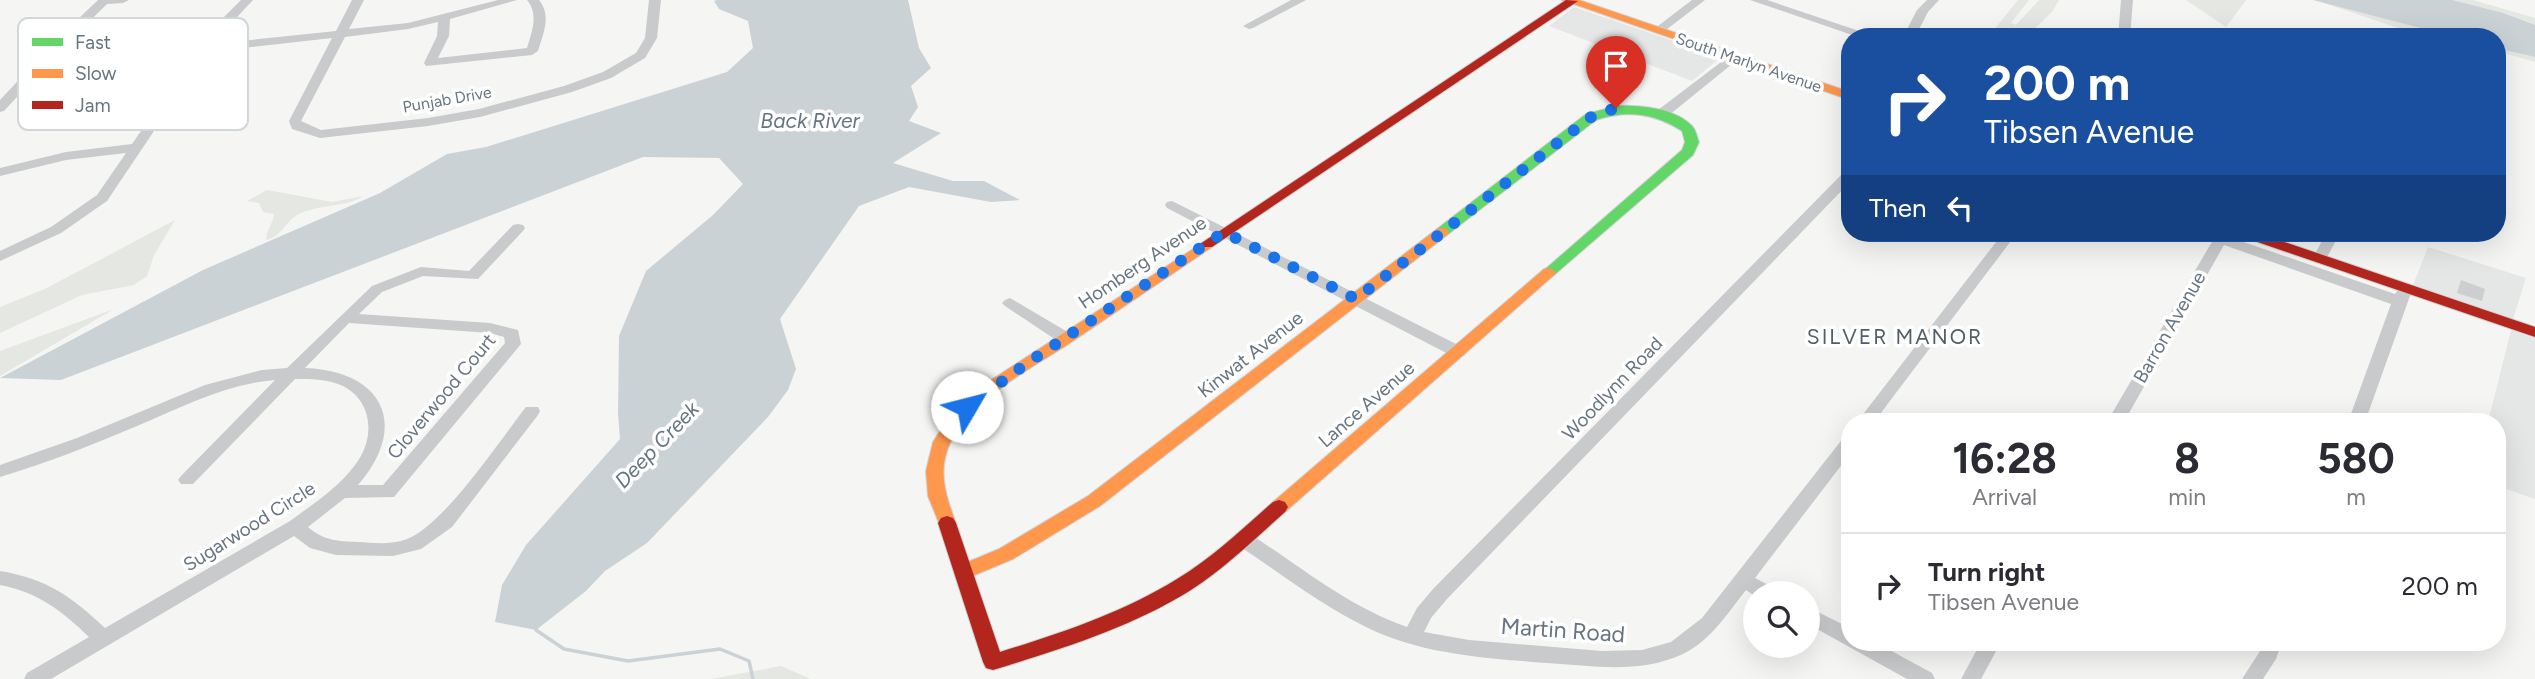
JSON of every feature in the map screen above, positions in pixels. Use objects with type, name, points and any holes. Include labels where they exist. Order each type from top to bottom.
[{"type":"street","points":[[86,18],[104,1],[123,0]]},
{"type":"street","points":[[228,18],[247,0]]},
{"type":"street","points":[[340,34],[358,0]]},
{"type":"street","points":[[454,0],[460,15]]},
{"type":"street","points":[[248,44],[393,28],[444,19],[511,0]]},
{"type":"street","points":[[444,19],[443,36],[430,63],[532,51],[541,13],[539,4],[533,0]]},
{"type":"street","name":"Punjab Drive","points":[[340,34],[295,121],[297,127],[309,132],[338,134],[455,118],[568,89],[607,75],[637,59],[647,47],[655,0]]},
{"type":"street","points":[[1249,26],[1300,0]]},
{"type":"street","points":[[1658,31],[1699,0]]},
{"type":"street","points":[[1756,0],[1843,28]]},
{"type":"street","points":[[1914,28],[1923,10],[1933,0]]},
{"type":"street","points":[[2125,28],[2127,0]]},
{"type":"street","name":"South Marlyn Avenue","points":[[1570,1],[1841,93]]},
{"type":"street","name":"Homberg Avenue","points":[[993,662],[935,488],[932,467],[941,436],[976,399],[1570,1]]},
{"type":"street","points":[[1662,114],[1733,57]]},
{"type":"street","points":[[0,108],[18,88]]},
{"type":"street","name":"Kinwat Avenue","points":[[963,572],[1006,554],[1094,501],[1591,117],[1628,107],[1662,114]]},
{"type":"street","name":"Lance Avenue","points":[[993,662],[1127,616],[1187,583],[1243,539],[1688,152],[1692,142],[1688,129],[1662,114]]},
{"type":"street","points":[[0,257],[56,230],[90,208],[110,188],[147,130]]},
{"type":"street","points":[[0,172],[66,156],[134,148]]},
{"type":"street","name":"Woodlynn Road","points":[[1412,637],[1424,613],[1440,594],[1841,183]]},
{"type":"street","points":[[1172,205],[1458,352]]},
{"type":"street","points":[[187,480],[345,318],[377,289],[421,271],[473,275],[518,228]]},
{"type":"street","points":[[1872,413],[2003,242]]},
{"type":"street","name":"Barron Avenue","points":[[2120,413],[2219,242]]},
{"type":"street","points":[[2241,242],[2402,294],[2535,332]]},
{"type":"street","points":[[2272,242],[2320,258],[2402,294]]},
{"type":"street","points":[[2320,258],[2328,242]]},
{"type":"street","points":[[2359,413],[2402,294]]},
{"type":"street","points":[[1010,303],[1065,338]]},
{"type":"street","name":"Cloverwood Court","points":[[341,491],[388,492],[513,344],[515,338],[507,330],[490,328],[345,318]]},
{"type":"street","name":"Sugarwood Circle","points":[[0,471],[61,451],[225,383],[271,373],[292,372],[342,378],[355,384],[372,402],[378,428],[371,455],[362,469],[341,491],[296,526],[34,679]]},
{"type":"street","points":[[296,526],[315,542],[331,549],[390,551],[422,541],[446,522],[532,411]]},
{"type":"street","name":"Martin Road","points":[[1243,539],[1352,609],[1392,630],[1412,637],[1432,643],[1500,651],[1614,660],[1637,659],[1669,652],[1697,636],[1841,453]]},
{"type":"street","points":[[0,578],[42,587],[65,603],[103,638]]},
{"type":"street","points":[[1820,622],[1841,633]]},
{"type":"street","points":[[1874,651],[1926,679]]},
{"type":"street","points":[[1971,679],[1986,651]]},
{"type":"street","points":[[2252,679],[2270,651]]},
{"type":"shaded area","points":[[2018,0],[2029,0],[2011,23],[2016,25],[2039,0],[2059,0],[2052,12],[2035,28],[1995,28]]},
{"type":"shaded area","points":[[2186,0],[2246,0],[2226,27]]},
{"type":"shaded area","points":[[2315,0],[2473,0],[2535,18],[2535,62],[2506,54],[2506,28],[2398,28]]},
{"type":"shaded area","points":[[1574,7],[1721,57],[1692,81],[1549,26]]},
{"type":"shaded area","points":[[267,190],[332,202],[364,196],[299,214],[276,236],[266,240],[274,214],[263,212],[259,203],[247,201]]},
{"type":"shaded area","points":[[175,220],[154,255],[147,276],[134,285],[82,295],[0,333],[0,307],[45,289]]},
{"type":"shaded area","points":[[2428,247],[2526,278],[2513,319],[2413,285]]},
{"type":"shaded area","points":[[114,309],[0,376],[0,351]]},
{"type":"shaded area","points":[[2511,330],[2535,339],[2535,499],[2506,489],[2506,413],[2490,413]]},
{"type":"shaded area","points":[[781,666],[811,679],[711,679]]},
{"type":"water","name":"Back River","points":[[908,0],[919,48],[931,68],[911,86],[918,107],[909,121],[941,133],[893,163],[953,181],[984,181],[1020,200],[991,202],[909,187],[859,206],[780,319],[796,369],[788,390],[768,417],[647,543],[605,571],[586,591],[536,630],[495,622],[502,585],[526,545],[620,439],[619,336],[646,271],[713,215],[743,184],[719,158],[643,157],[61,380],[0,378],[203,270],[380,193],[447,154],[486,147],[727,72],[753,48],[748,21],[719,9],[714,1]]},
{"type":"water","points":[[2313,0],[2452,0],[2503,13],[2535,25],[2535,57],[2506,50],[2506,28],[2420,28]]},
{"type":"building","points":[[2461,280],[2485,289],[2482,301],[2457,293]]},
{"type":"waterway","name":"Deep Creek","points":[[535,626],[536,630],[564,649],[628,661],[720,649],[749,661],[753,679]]},
{"type":"traffic: fast","points":[[1442,232],[1591,117],[1617,110],[1641,110],[1665,116],[1688,129],[1692,142],[1688,152],[1549,272]]},
{"type":"traffic: slow","points":[[1568,0],[1841,93]]},
{"type":"traffic: slow","points":[[963,572],[1006,554],[1094,501],[1442,232]]},
{"type":"traffic: slow","points":[[947,523],[936,492],[934,471],[941,442],[967,407],[991,388],[1207,244]]},
{"type":"traffic: slow","points":[[1279,507],[1549,272]]},
{"type":"traffic: jam","points":[[1207,244],[1572,1]]},
{"type":"traffic: jam","points":[[2271,242],[2535,332]]},
{"type":"traffic: jam","points":[[947,523],[993,662],[1106,624],[1160,599],[1209,567],[1279,507]]},
{"type":"district","name":"SILVER MANOR","points":[[1895,337]]},
{"type":"route","points":[[967,407],[986,391],[1224,232],[1356,299],[1591,117],[1616,108]]}]
